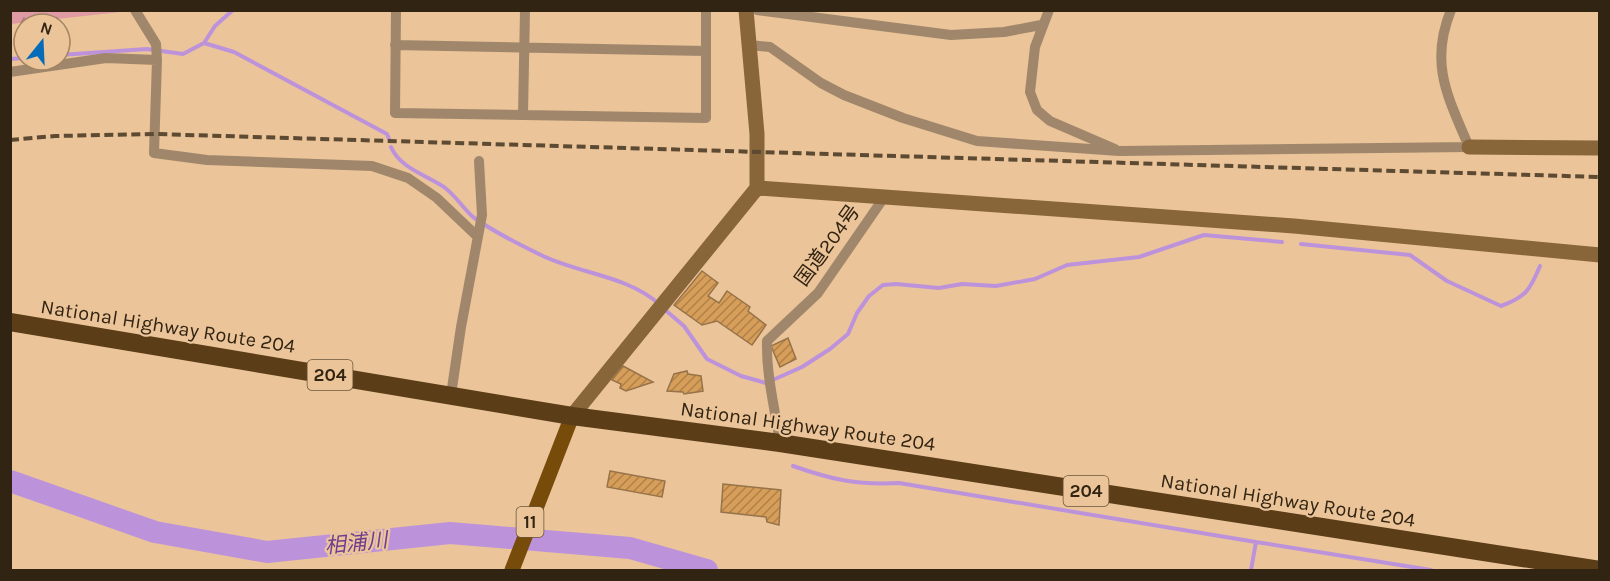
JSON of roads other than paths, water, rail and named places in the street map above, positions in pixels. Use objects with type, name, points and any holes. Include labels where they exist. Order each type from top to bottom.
[{"type":"highway","name":"National Highway Route 204","points":[[10,322],[572,416],[780,443],[1599,570]]},
{"type":"main road","name":"11","points":[[512,570],[572,416]]},
{"type":"street","points":[[135,10],[156,45],[154,153],[207,160],[372,166],[408,178],[437,198],[477,236]]},
{"type":"street","points":[[396,10],[394,113],[706,118],[706,10]]},
{"type":"street","points":[[524,115],[525,10]]},
{"type":"street","points":[[572,416],[757,188],[758,134],[746,10]]},
{"type":"street","points":[[757,10],[951,35],[1004,32],[1041,25]]},
{"type":"street","points":[[1049,10],[1041,25],[1035,47],[1030,92],[1037,110],[1050,121],[1119,151]]},
{"type":"street","points":[[1451,10],[1444,27],[1439,55],[1445,84],[1469,147]]},
{"type":"street","points":[[395,45],[706,51]]},
{"type":"street","points":[[750,45],[770,48],[820,83],[844,95],[903,118],[977,141],[1119,151],[1469,147],[1599,148]]},
{"type":"street","points":[[10,72],[106,58],[157,60]]},
{"type":"street","points":[[451,395],[482,215],[479,161]]},
{"type":"street","points":[[757,188],[1316,227],[1599,255]]},
{"type":"street","name":"国道204号","points":[[780,443],[772,385],[766,370],[767,341],[818,293],[885,196]]},
{"type":"waterway","points":[[72,54],[147,49],[183,54],[204,43],[215,26],[233,10]]},
{"type":"waterway","points":[[204,43],[234,52],[387,134],[389,139]]},
{"type":"waterway","points":[[391,147],[407,166],[444,187],[473,217],[498,233],[556,261],[632,287],[659,304]]},
{"type":"waterway","points":[[664,309],[684,326],[707,359],[741,376],[766,383],[802,367],[848,334],[857,313],[869,296],[883,285],[939,288],[962,284],[996,286],[1035,279],[1067,265],[1139,257],[1204,235],[1282,242]]},
{"type":"waterway","points":[[1301,244],[1410,255],[1447,281],[1501,306],[1526,292],[1540,266]]},
{"type":"waterway","points":[[793,466],[845,481],[899,483],[1256,542]]},
{"type":"waterway","name":"相浦川","points":[[10,481],[155,532],[267,552],[450,533],[630,548],[707,570]]},
{"type":"waterway","points":[[1251,570],[1256,542],[1431,570]]},
{"type":"railway","points":[[10,140],[55,136],[155,134],[1600,177]]}]
